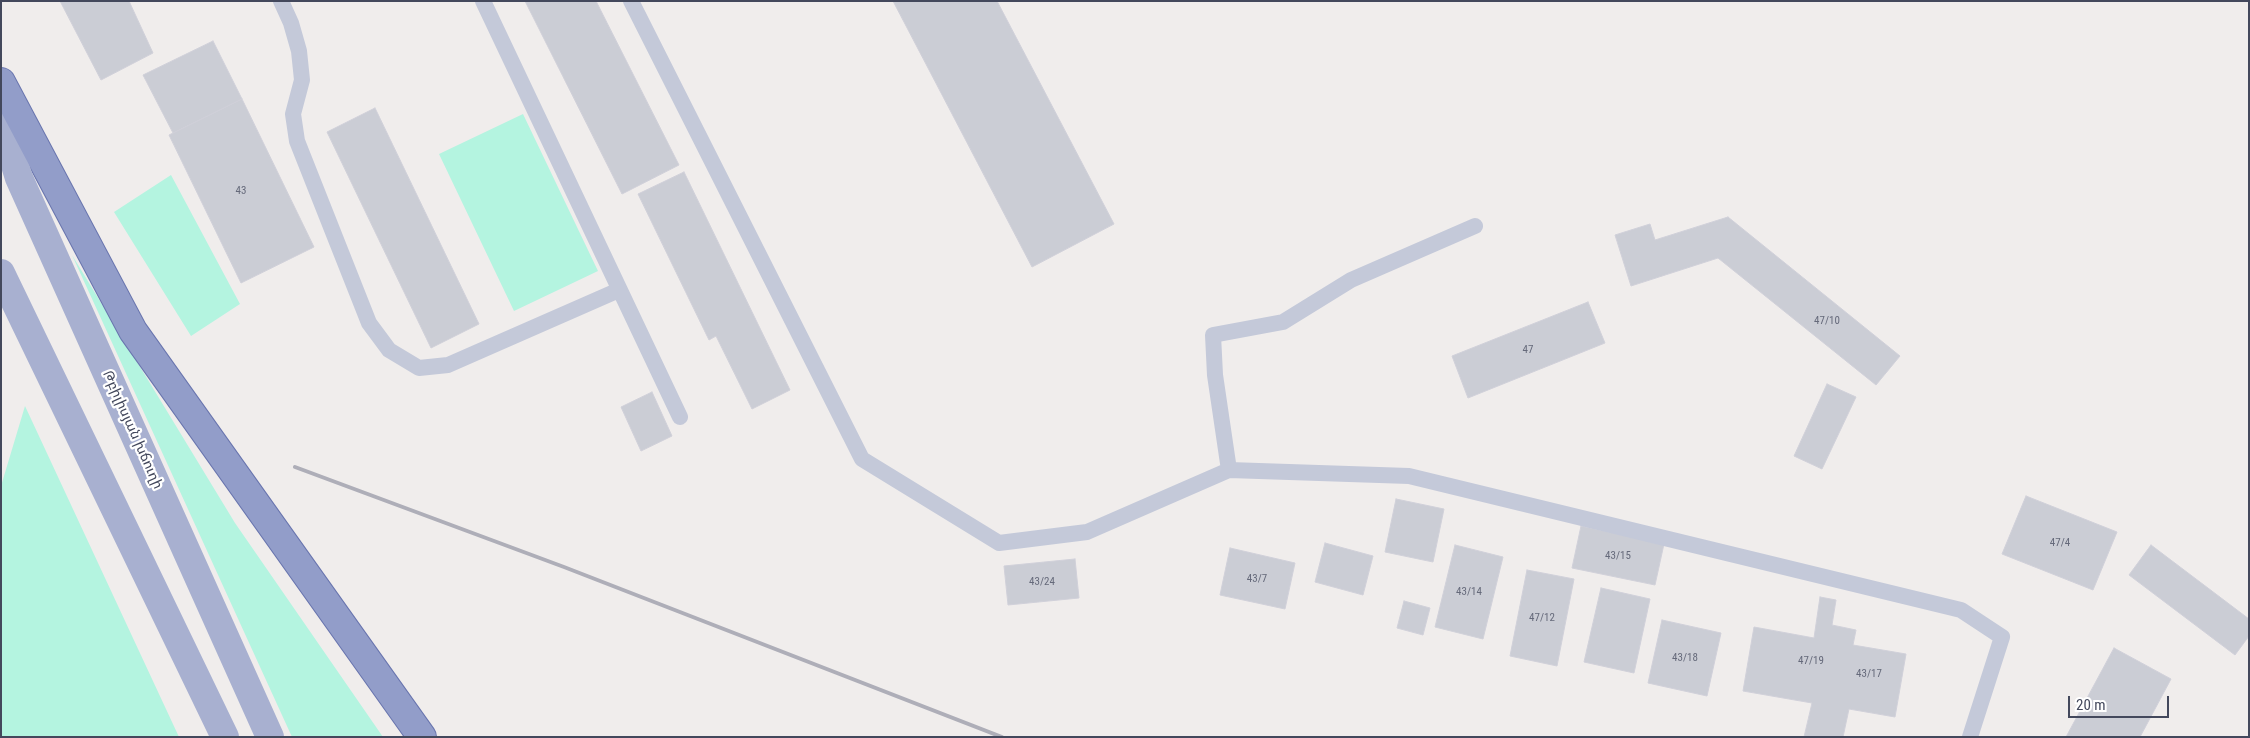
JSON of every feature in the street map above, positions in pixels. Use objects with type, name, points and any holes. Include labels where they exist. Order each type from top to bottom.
[{"type":"highway","points":[[1,82],[133,331],[422,737]]},
{"type":"main road","name":"Թբիլիսյան խճուղի","points":[[1,120],[19,178],[270,737]]},
{"type":"main road","points":[[1,273],[225,737]]},
{"type":"lane","points":[[281,1],[291,23],[299,51],[302,80],[293,114],[297,141],[370,323],[389,350],[419,368],[448,364],[619,290]]},
{"type":"lane","points":[[483,1],[680,417]]},
{"type":"lane","points":[[632,1],[862,459],[999,543],[1087,532],[1229,470],[1409,476],[1961,610],[2002,637],[1970,737]]},
{"type":"lane","points":[[1229,470],[1215,375],[1213,335],[1283,322],[1351,280],[1475,226]]},
{"type":"green space","points":[[523,114],[598,271],[514,311],[439,154]]},
{"type":"green space","points":[[171,175],[240,304],[191,336],[114,212]]},
{"type":"green space","points":[[72,255],[235,523],[383,737],[292,737]]},
{"type":"green space","points":[[25,406],[179,737],[1,737],[1,486]]},
{"type":"building","points":[[60,1],[129,1],[153,53],[101,80]]},
{"type":"building","points":[[525,1],[596,1],[679,165],[622,194]]},
{"type":"building","points":[[893,1],[997,1],[1114,224],[1032,267]]},
{"type":"building","points":[[213,41],[242,99],[173,133],[143,75]]},
{"type":"building","points":[[242,99],[314,247],[241,283],[169,135]]},
{"type":"building","points":[[375,108],[479,324],[431,348],[327,132]]},
{"type":"building","points":[[684,172],[790,390],[752,409],[716,336],[709,340],[638,194]]},
{"type":"building","points":[[1728,217],[1900,356],[1876,385],[1718,258],[1631,286],[1615,235],[1650,224],[1655,240]]},
{"type":"building","points":[[1588,302],[1605,343],[1468,398],[1452,356]]},
{"type":"building","points":[[1827,384],[1856,397],[1822,469],[1794,456]]},
{"type":"building","points":[[652,392],[672,436],[641,451],[621,407]]},
{"type":"building","points":[[2026,496],[2117,532],[2093,590],[2002,554]]},
{"type":"building","points":[[1396,499],[1444,509],[1433,562],[1385,552]]},
{"type":"building","points":[[1581,526],[1664,544],[1655,585],[1572,568]]},
{"type":"building","points":[[1325,543],[1373,556],[1363,595],[1315,582]]},
{"type":"building","points":[[1455,545],[1503,557],[1483,639],[1435,627]]},
{"type":"building","points":[[2151,545],[2249,619],[2249,636],[2235,655],[2129,575]]},
{"type":"building","points":[[1230,548],[1295,563],[1285,609],[1220,595]]},
{"type":"building","points":[[1075,559],[1079,598],[1008,605],[1004,566]]},
{"type":"building","points":[[1527,570],[1574,579],[1557,666],[1510,656]]},
{"type":"building","points":[[1601,588],[1650,599],[1634,673],[1584,662]]},
{"type":"building","points":[[1820,597],[1836,600],[1832,625],[1856,630],[1853,645],[1906,654],[1895,717],[1849,709],[1843,737],[1804,737],[1812,703],[1743,691],[1754,627],[1814,638]]},
{"type":"building","points":[[1404,601],[1430,608],[1423,635],[1397,628]]},
{"type":"building","points":[[1662,620],[1721,633],[1707,696],[1648,683]]},
{"type":"building","points":[[2114,648],[2171,679],[2140,737],[2066,737]]},
{"type":"railway","points":[[295,467],[564,567],[1002,737]]}]
